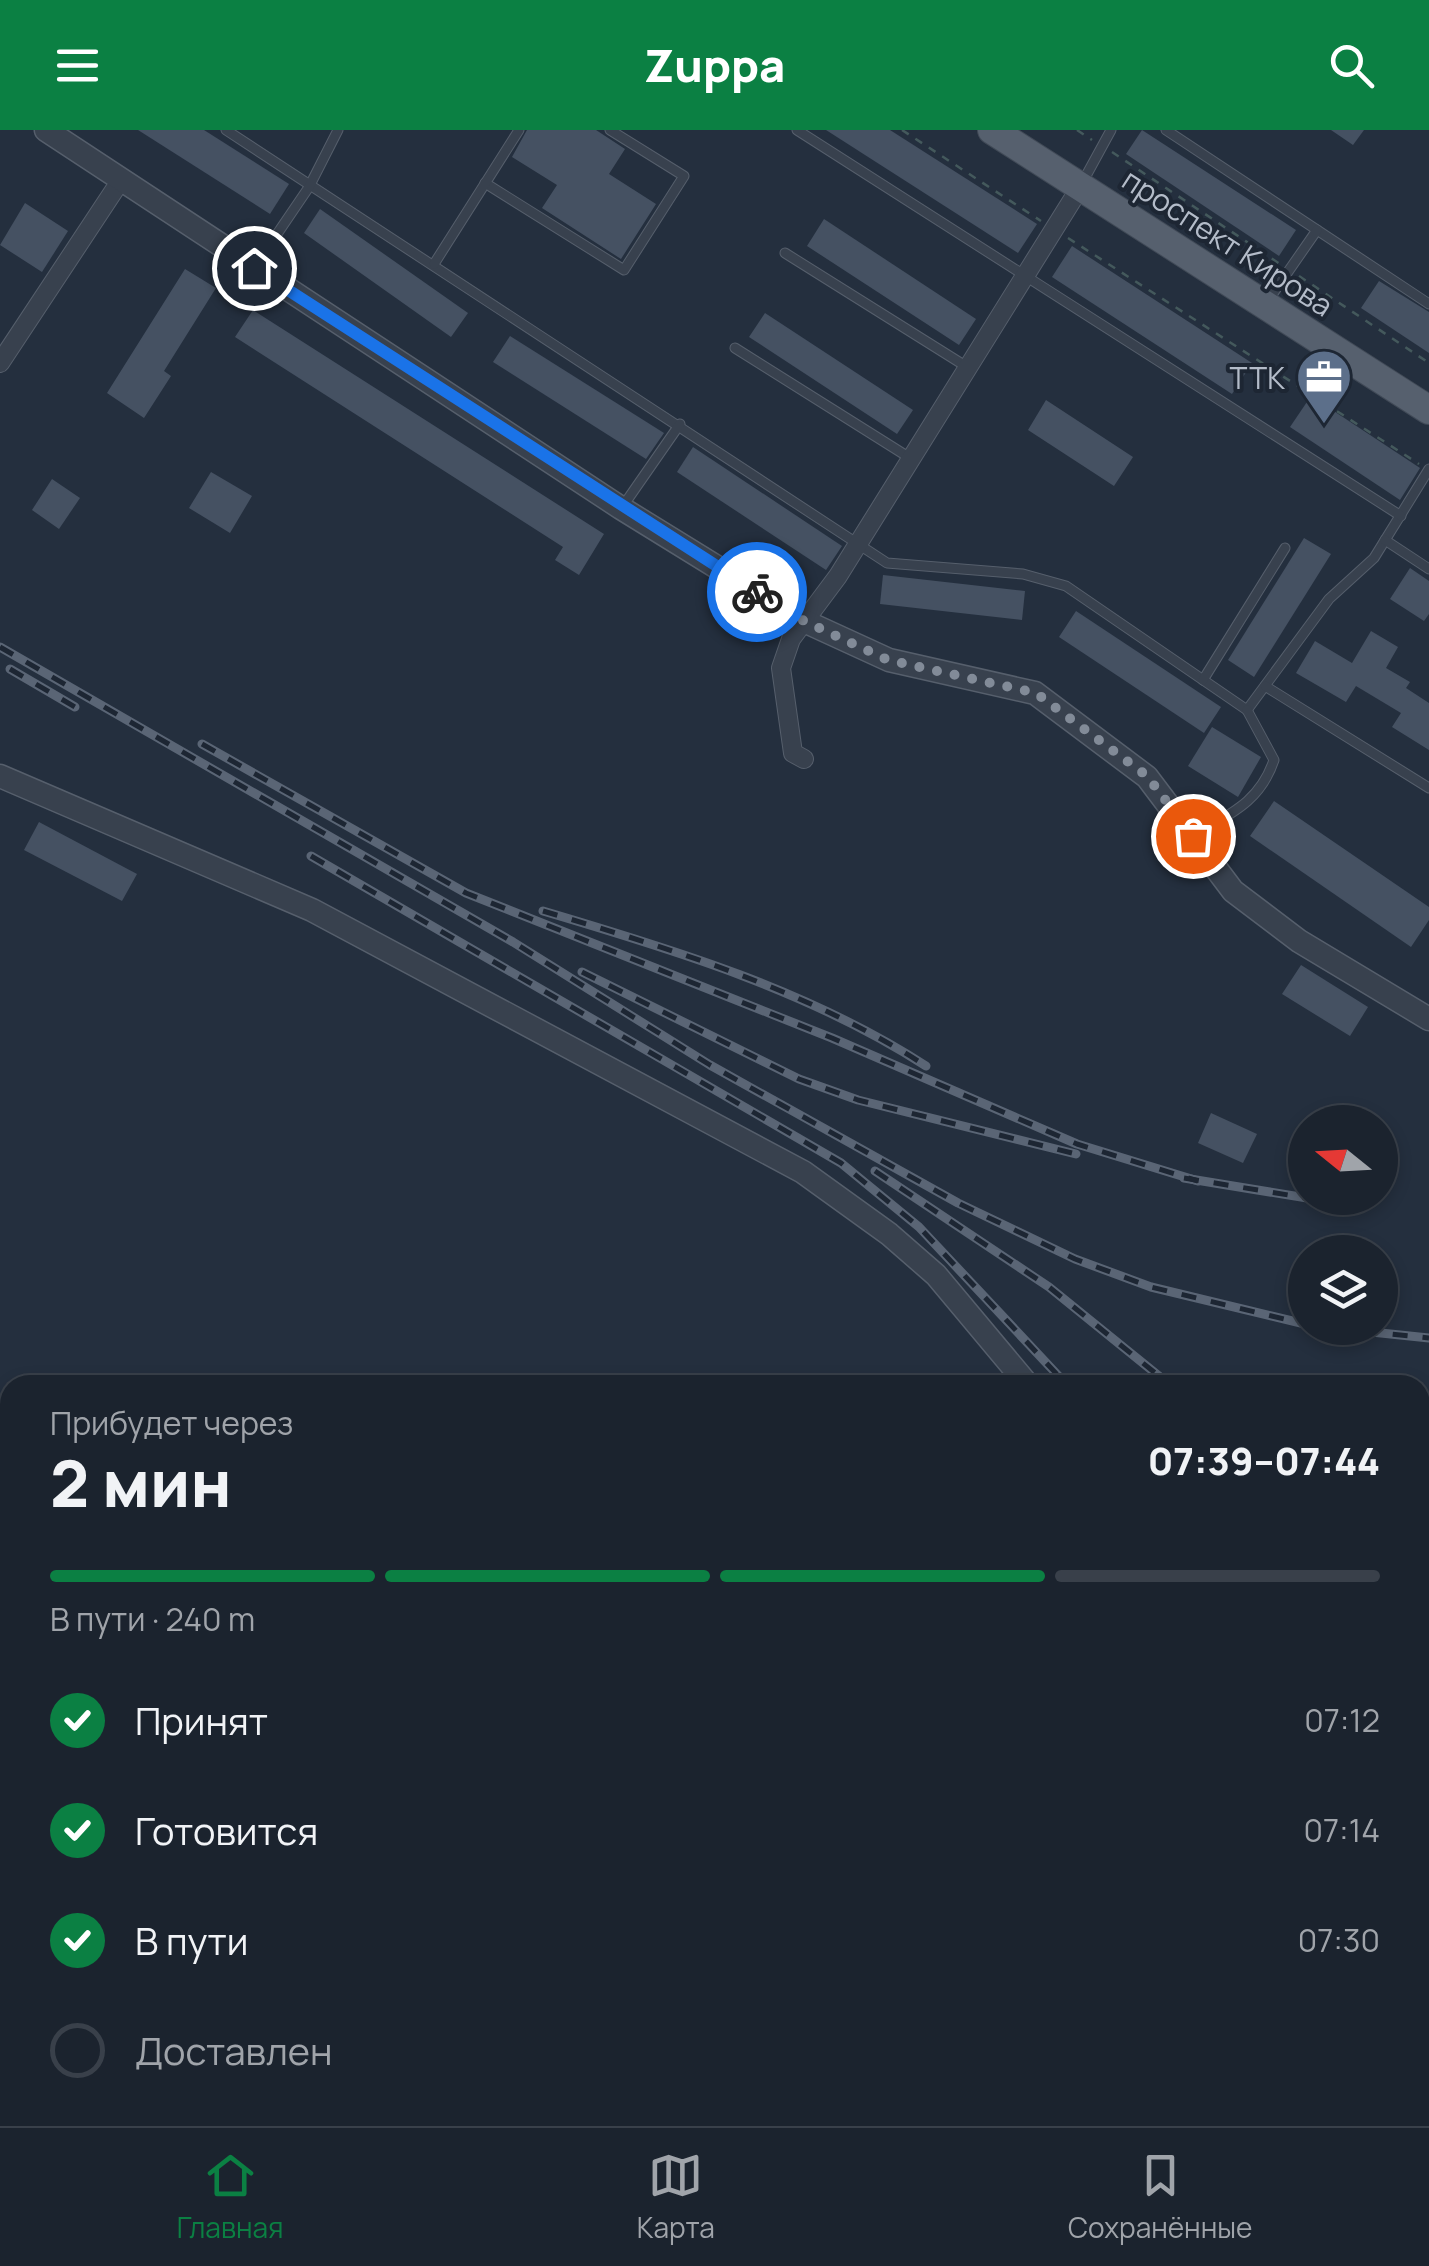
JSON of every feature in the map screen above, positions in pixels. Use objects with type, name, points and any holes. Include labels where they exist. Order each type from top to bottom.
[{"type":"main road","name":"проспект Кирова","points":[[992,130],[1429,410]]},
{"type":"street","points":[[46,130],[622,508],[804,621],[888,660],[1036,693],[1147,776],[1233,891],[1299,942],[1427,1012]]},
{"type":"street","points":[[0,362],[121,180]]},
{"type":"street","points":[[804,760],[793,753],[781,668],[804,621],[838,576],[1081,186]]},
{"type":"street","points":[[0,776],[312,910],[803,1172],[890,1234],[936,1274],[1020,1375]]},
{"type":"lane","points":[[226,130],[887,563],[1024,574],[1066,586],[1248,710],[1274,760],[1265,786],[1247,804],[1193,836]]},
{"type":"lane","points":[[434,264],[520,130]]},
{"type":"lane","points":[[486,183],[624,270],[684,176],[610,130]]},
{"type":"lane","points":[[797,130],[1401,516]]},
{"type":"lane","points":[[1081,186],[1111,130]]},
{"type":"lane","points":[[1166,130],[1429,304]]},
{"type":"lane","points":[[254,268],[309,187],[333,132]]},
{"type":"lane","points":[[1266,304],[1317,230]]},
{"type":"lane","points":[[785,254],[968,367]]},
{"type":"lane","points":[[735,348],[910,458]]},
{"type":"lane","points":[[622,508],[680,424]]},
{"type":"lane","points":[[1248,710],[1328,599],[1374,558],[1429,469]]},
{"type":"lane","points":[[1385,540],[1429,570]]},
{"type":"lane","points":[[1202,680],[1285,548]]},
{"type":"lane","points":[[1265,686],[1429,788]]},
{"type":"path","points":[[902,130],[1429,469]]},
{"type":"path","points":[[1076,130],[1429,363]]},
{"type":"building","points":[[138,130],[204,130],[289,184],[270,214]]},
{"type":"building","points":[[527,130],[596,130],[625,149],[609,174],[656,204],[621,259],[542,208],[557,185],[512,157]]},
{"type":"building","points":[[826,130],[890,130],[1037,224],[1018,253]]},
{"type":"building","points":[[1142,130],[1296,230],[1279,256],[1126,154]]},
{"type":"building","points":[[1331,130],[1364,130],[1353,145]]},
{"type":"building","points":[[25,203],[68,231],[42,272],[0,245]]},
{"type":"building","points":[[320,209],[468,313],[451,337],[304,233]]},
{"type":"building","points":[[824,219],[976,319],[959,345],[807,246]]},
{"type":"building","points":[[1072,246],[1252,363],[1232,394],[1052,277]]},
{"type":"building","points":[[185,269],[216,288],[164,371],[171,376],[144,418],[107,393]]},
{"type":"building","points":[[1379,281],[1429,312],[1429,353],[1361,308]]},
{"type":"building","points":[[253,310],[604,534],[579,575],[555,560],[563,547],[235,337]]},
{"type":"building","points":[[765,313],[913,410],[897,434],[749,337]]},
{"type":"building","points":[[510,336],[664,433],[646,459],[493,362]]},
{"type":"building","points":[[1311,396],[1420,468],[1400,500],[1290,427]]},
{"type":"building","points":[[1046,400],[1133,457],[1114,486],[1028,430]]},
{"type":"building","points":[[693,447],[842,546],[826,570],[677,472]]},
{"type":"building","points":[[211,472],[252,496],[230,533],[189,508]]},
{"type":"building","points":[[52,479],[80,498],[59,529],[32,510]]},
{"type":"building","points":[[1304,538],[1331,554],[1254,677],[1228,660]]},
{"type":"building","points":[[1410,568],[1429,581],[1429,614],[1424,621],[1390,599]]},
{"type":"building","points":[[883,575],[1025,591],[1022,620],[880,604]]},
{"type":"building","points":[[1076,611],[1221,707],[1204,733],[1059,637]]},
{"type":"building","points":[[1371,631],[1398,647],[1386,668],[1410,682],[1406,688],[1429,703],[1429,750],[1392,727],[1401,713],[1356,686],[1346,702],[1296,673],[1315,641],[1352,663]]},
{"type":"building","points":[[1212,727],[1261,757],[1238,797],[1188,766]]},
{"type":"building","points":[[1274,801],[1429,907],[1429,920],[1411,947],[1250,836]]},
{"type":"building","points":[[39,822],[137,874],[122,901],[24,850]]},
{"type":"building","points":[[1301,965],[1368,1007],[1350,1036],[1282,994]]},
{"type":"building","points":[[1211,1113],[1257,1134],[1243,1163],[1198,1143]]},
{"type":"railway","points":[[0,647],[513,942],[710,1065],[958,1203],[1075,1259],[1151,1287],[1288,1320]]},
{"type":"railway","points":[[10,669],[75,707]]},
{"type":"railway","points":[[202,744],[466,893],[832,1038],[1077,1144],[1198,1181]]},
{"type":"railway","points":[[311,856],[841,1163],[919,1227],[1058,1375]]},
{"type":"railway","points":[[543,911],[692,957],[789,994],[882,1039],[926,1066]]},
{"type":"railway","points":[[582,972],[799,1079],[858,1100],[1076,1154]]},
{"type":"railway","points":[[875,1171],[1049,1287],[1158,1375]]},
{"type":"railway","points":[[1184,1178],[1288,1195]]},
{"type":"railway","points":[[1398,1335],[1429,1338]]},
{"type":"way so far","points":[[757,592],[804,621],[888,660],[1036,693],[1147,776],[1193,836]]},
{"type":"place","name":"ТТК","points":[[1324,426]]},
{"type":"route","points":[[254,268],[757,592]]}]
